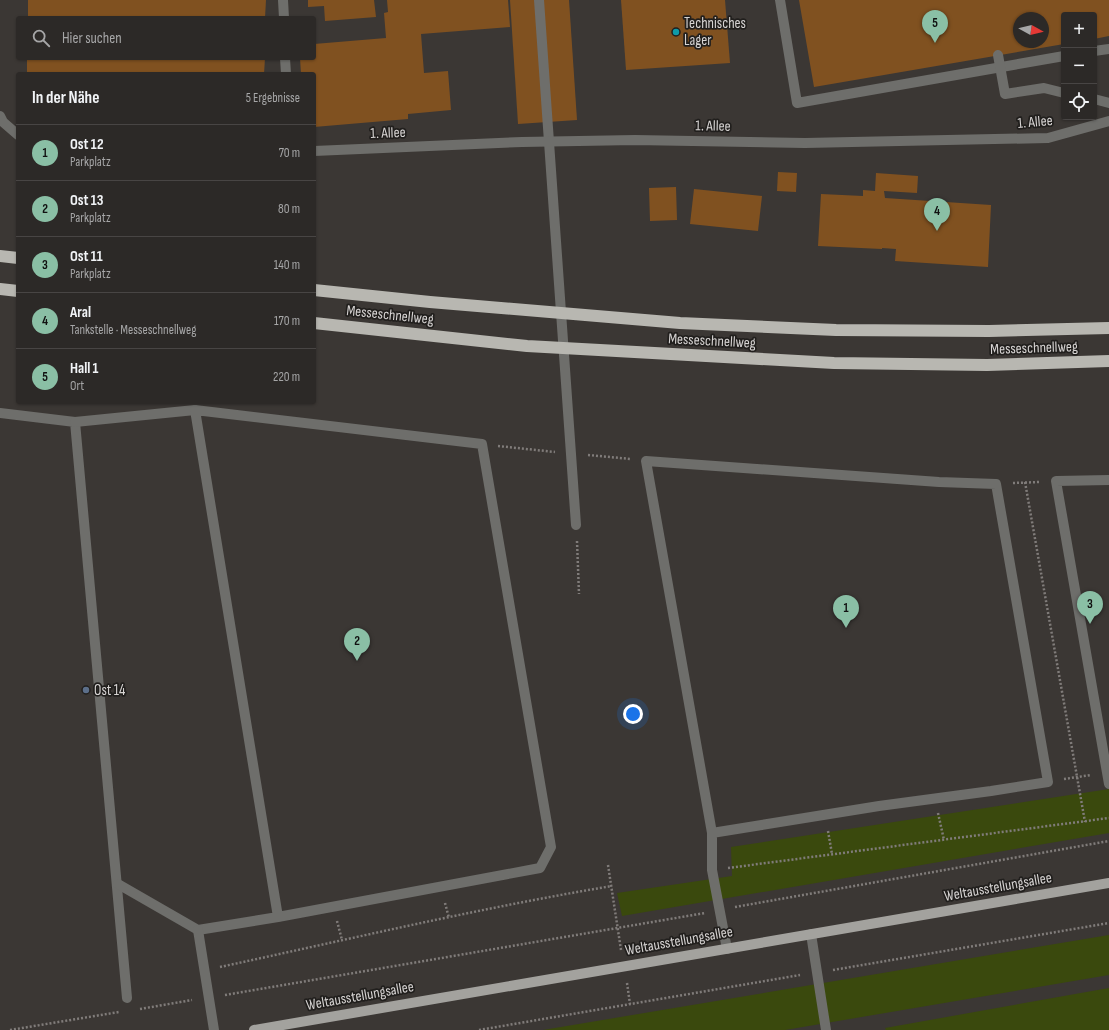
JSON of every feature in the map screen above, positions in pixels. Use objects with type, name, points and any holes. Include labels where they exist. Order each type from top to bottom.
[{"type":"highway","points":[[0,256],[16,258]]},
{"type":"highway","points":[[0,289],[16,291]]},
{"type":"highway","name":"Messeschnellweg","points":[[316,290],[430,302],[680,323],[836,330],[988,331],[1109,328]]},
{"type":"highway","name":"Messeschnellweg","points":[[316,323],[527,346],[834,364],[987,365],[1109,362]]},
{"type":"main road","name":"Weltausstellungsallee","points":[[254,1030],[1109,883]]},
{"type":"street","points":[[284,0],[284,16]]},
{"type":"street","points":[[539,0],[576,525]]},
{"type":"street","points":[[780,0],[797,103],[1061,57]]},
{"type":"street","points":[[1097,51],[1109,49]]},
{"type":"street","points":[[998,55],[1006,94],[1044,88],[1061,92]]},
{"type":"street","points":[[285,60],[286,72]]},
{"type":"street","points":[[1097,100],[1109,103]]},
{"type":"street","points":[[0,116],[16,133]]},
{"type":"street","name":"1. Allee","points":[[316,151],[522,142],[635,140],[805,143],[1048,138],[1109,121]]},
{"type":"street","points":[[195,410],[278,917]]},
{"type":"street","points":[[0,413],[75,422],[195,410],[482,444],[551,847],[540,868],[278,917],[198,930],[118,884]]},
{"type":"street","points":[[75,422],[128,998]]},
{"type":"street","points":[[712,833],[1048,782],[996,484],[939,482],[646,461],[712,833],[712,870],[726,949]]},
{"type":"street","points":[[1108,777],[1056,481],[1109,480]]},
{"type":"street","points":[[198,930],[214,1030]]},
{"type":"street","points":[[811,934],[826,1030]]},
{"type":"path","points":[[996,484],[1056,481]]},
{"type":"path","points":[[1025,482],[1085,822]]},
{"type":"path","points":[[576,525],[579,594]]},
{"type":"path","points":[[1048,782],[1077,777],[1108,777]]},
{"type":"path","points":[[935,798],[944,840]]},
{"type":"path","points":[[826,815],[832,854]]},
{"type":"path","points":[[712,870],[1109,818]]},
{"type":"path","points":[[140,1009],[618,928],[1109,841]]},
{"type":"path","points":[[608,865],[630,1004]]},
{"type":"path","points":[[204,970],[612,886]]},
{"type":"path","points":[[479,1030],[1109,923]]},
{"type":"path","points":[[10,1030],[125,1011]]},
{"type":"green space","points":[[1109,789],[1109,833],[622,916],[617,893],[732,876],[731,847]]},
{"type":"green space","points":[[1109,935],[1109,975],[785,1030],[543,1030]]},
{"type":"green space","points":[[1109,988],[1109,1030],[886,1030],[885,1028]]},
{"type":"building","points":[[28,0],[266,0],[265,16],[28,16]]},
{"type":"building","points":[[308,0],[374,0],[376,17],[325,21],[324,6],[308,7]]},
{"type":"building","points":[[387,0],[508,0],[510,27],[421,34],[424,73],[448,71],[451,110],[408,114],[408,119],[316,127],[316,72],[301,72],[300,60],[316,60],[316,44],[386,38],[384,13],[388,12]]},
{"type":"building","points":[[510,0],[569,0],[577,120],[518,124]]},
{"type":"building","name":"Technisches Lager","points":[[621,0],[725,0],[730,63],[626,70]]},
{"type":"building","points":[[799,0],[1109,0],[1109,36],[1097,38],[1097,12],[1061,12],[1061,45],[1049,47],[1049,12],[1013,12],[1013,48],[1041,48],[814,87]]},
{"type":"building","points":[[27,60],[265,60],[264,72],[27,72]]},
{"type":"building","points":[[778,172],[797,173],[796,192],[777,191]]},
{"type":"building","points":[[876,173],[918,176],[917,193],[884,191],[885,198],[991,205],[988,267],[895,261],[896,249],[818,246],[821,194],[863,196],[863,190],[875,191]]},
{"type":"building","points":[[676,187],[677,220],[650,221],[649,188]]},
{"type":"building","points":[[694,189],[762,196],[758,231],[690,224]]},
{"type":"place","name":"Technisches Lager","points":[[676,32]]},
{"type":"place","name":"Hall 1","points":[[935,43]]},
{"type":"place","name":"Aral","points":[[937,231]]},
{"type":"place","name":"Ost 11","points":[[1090,624]]},
{"type":"place","name":"Ost 12","points":[[846,628]]},
{"type":"place","name":"Ost 13","points":[[357,661]]},
{"type":"place","name":"Ost 14","points":[[86,690]]}]
